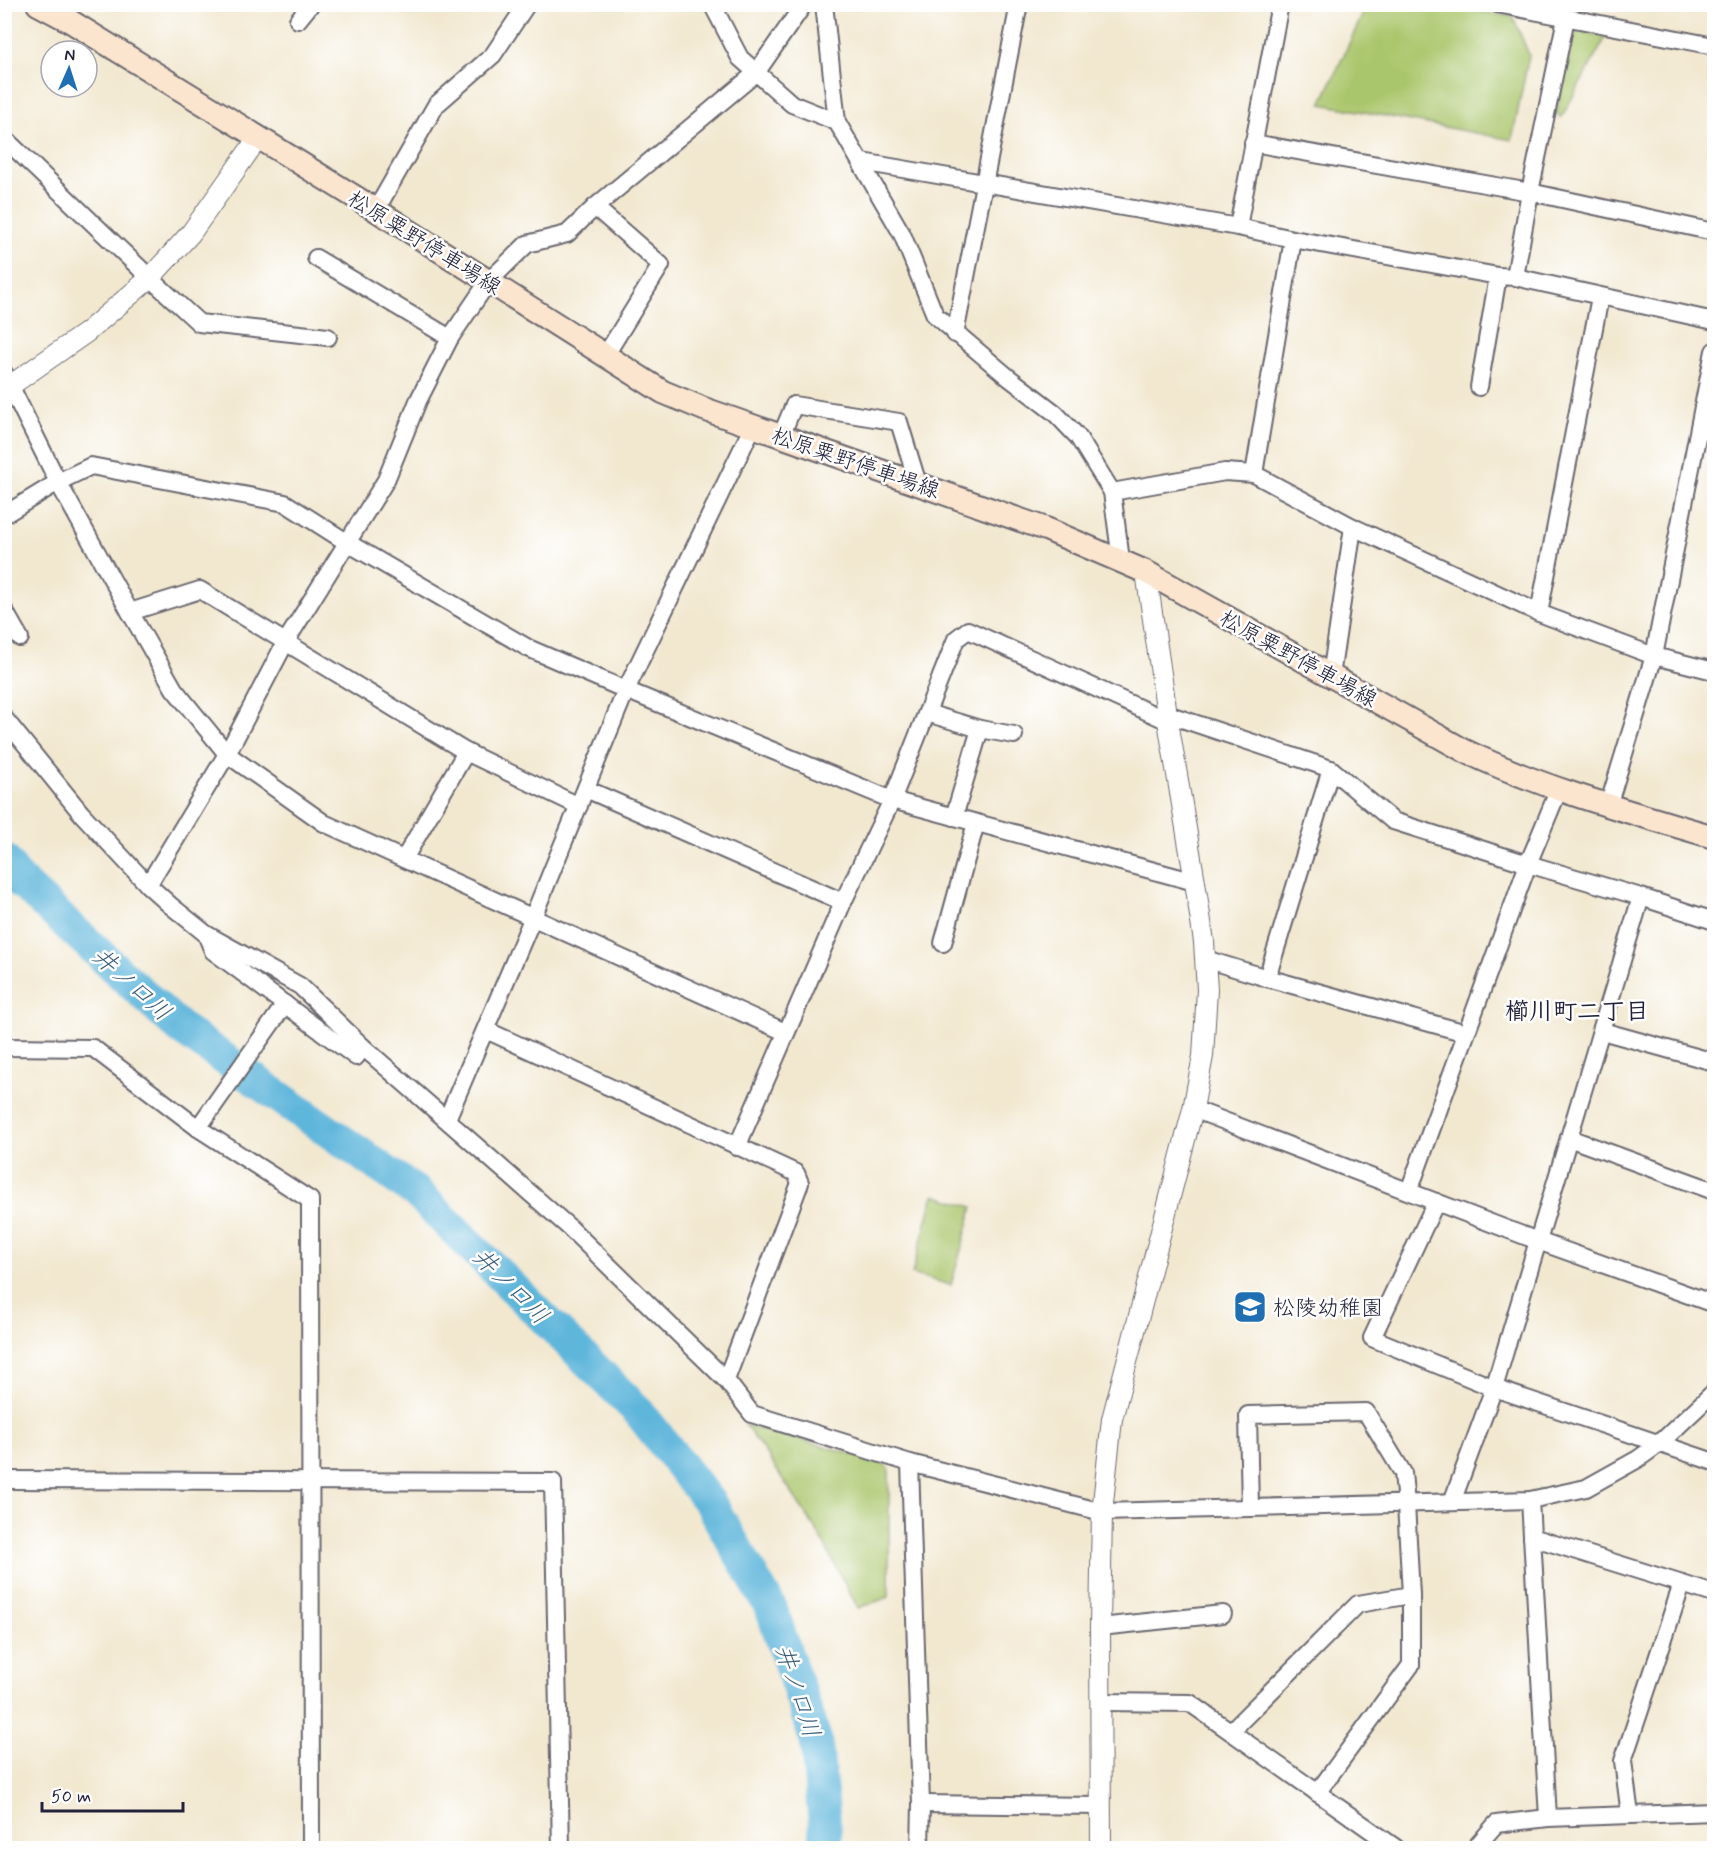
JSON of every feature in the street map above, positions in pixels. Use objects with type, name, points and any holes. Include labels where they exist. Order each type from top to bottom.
[{"type":"main road","name":"松原粟野停車場線","points":[[38,4],[70,21],[376,210],[663,392],[1046,529],[1120,560],[1146,572],[1465,751],[1503,769],[1608,806],[1714,837]]},
{"type":"street","points":[[298,20],[311,4]]},
{"type":"street","points":[[376,210],[436,105],[493,55],[527,4]]},
{"type":"street","points":[[712,4],[740,58],[792,104],[837,122]]},
{"type":"street","points":[[148,885],[227,754],[285,643],[386,480],[418,401],[450,338],[488,282],[527,244],[567,234],[595,207],[756,73],[804,4]]},
{"type":"street","points":[[824,4],[837,122],[902,234],[935,315],[955,334],[1055,413],[1078,438],[1112,492],[1120,560]]},
{"type":"street","points":[[955,334],[1019,4]]},
{"type":"street","points":[[1238,227],[1280,4]]},
{"type":"street","points":[[1497,4],[1558,12],[1714,46]]},
{"type":"street","points":[[1479,387],[1530,192],[1558,12]]},
{"type":"street","points":[[4,138],[199,323],[328,337]]},
{"type":"street","points":[[258,138],[190,233],[150,278],[87,332],[7,383],[58,482],[174,689],[227,754],[324,824],[785,1032]]},
{"type":"street","points":[[1253,142],[1530,192],[1714,232]]},
{"type":"street","points":[[862,162],[1238,227],[1507,277],[1714,321]]},
{"type":"street","points":[[595,207],[661,265],[605,356]]},
{"type":"street","points":[[1254,474],[1293,239]]},
{"type":"street","points":[[316,258],[450,338]]},
{"type":"street","points":[[1539,613],[1600,297]]},
{"type":"street","points":[[1608,806],[1654,656],[1714,351]]},
{"type":"street","points":[[781,436],[794,405],[899,422],[918,484]]},
{"type":"street","points":[[447,1119],[626,690],[753,426]]},
{"type":"street","points":[[4,515],[58,482],[91,466],[285,503],[348,543],[528,648],[626,690],[892,800],[1195,882]]},
{"type":"street","points":[[1112,492],[1225,472],[1254,474],[1353,527],[1539,613],[1654,656],[1714,671]]},
{"type":"street","points":[[1331,676],[1353,527]]},
{"type":"street","points":[[1101,1848],[1102,1512],[1112,1419],[1193,1109],[1203,1056],[1207,990],[1195,882],[1167,718],[1146,572]]},
{"type":"street","points":[[130,612],[200,590],[466,752],[579,806]]},
{"type":"street","points":[[4,610],[20,638]]},
{"type":"street","points":[[737,1147],[843,902],[892,800],[956,639],[968,630],[1167,718],[1331,769],[1393,821],[1714,921]]},
{"type":"street","points":[[927,713],[980,729],[1014,735]]},
{"type":"street","points":[[4,718],[81,813],[148,885],[206,934],[300,986],[363,1047],[570,1228],[726,1380],[752,1414],[910,1463],[1102,1512],[1530,1500],[1586,1488],[1638,1459],[1660,1443],[1714,1392]]},
{"type":"street","points":[[954,818],[980,729]]},
{"type":"street","points":[[404,860],[466,752]]},
{"type":"street","points":[[1267,978],[1331,769]]},
{"type":"street","points":[[586,789],[843,902]]},
{"type":"street","points":[[1408,1191],[1528,864],[1560,789]]},
{"type":"street","points":[[943,943],[976,823]]},
{"type":"street","points":[[1452,1502],[1494,1388],[1641,897]]},
{"type":"street","points":[[206,934],[213,951],[281,1010],[356,1057],[363,1047]]},
{"type":"street","points":[[1205,959],[1466,1033]]},
{"type":"street","points":[[198,1128],[281,1010]]},
{"type":"street","points":[[486,1030],[796,1173],[800,1183],[726,1380]]},
{"type":"street","points":[[1602,1030],[1714,1062]]},
{"type":"street","points":[[4,1047],[93,1048],[198,1128],[310,1200],[311,1848]]},
{"type":"street","points":[[1193,1109],[1436,1202],[1714,1304]]},
{"type":"street","points":[[1569,1138],[1714,1191]]},
{"type":"street","points":[[1436,1202],[1372,1338],[1494,1388],[1714,1462]]},
{"type":"street","points":[[1250,1508],[1248,1415],[1366,1412],[1403,1473],[1411,1595],[1411,1665],[1317,1793]]},
{"type":"street","points":[[910,1463],[921,1804],[920,1848]]},
{"type":"street","points":[[4,1480],[553,1482],[561,1848]]},
{"type":"street","points":[[1530,1500],[1548,1818]]},
{"type":"street","points":[[1532,1537],[1714,1594]]},
{"type":"street","points":[[1630,1815],[1623,1761],[1682,1584]]},
{"type":"street","points":[[1231,1731],[1358,1604],[1411,1595]]},
{"type":"street","points":[[1100,1627],[1223,1614]]},
{"type":"street","points":[[1100,1702],[1190,1703],[1396,1848]]},
{"type":"street","points":[[921,1804],[1101,1806]]},
{"type":"street","points":[[1475,1848],[1496,1824],[1548,1818],[1714,1812]]},
{"type":"green space","points":[[1367,5],[1444,5],[1513,17],[1529,55],[1512,140],[1321,104]]},
{"type":"green space","points":[[1574,30],[1606,37],[1561,118],[1556,114]]},
{"type":"green space","points":[[934,1195],[973,1207],[951,1285],[912,1274]]},
{"type":"green space","points":[[745,1425],[883,1462],[889,1469],[889,1597],[858,1608],[817,1531]]},
{"type":"waterway","name":"井ノ口川","points":[[4,860],[20,881],[180,1028],[417,1193],[639,1412],[710,1503],[771,1608],[816,1741],[826,1848]]},
{"type":"place","name":"松陵幼稚園","points":[[1250,1307]]},
{"type":"district","name":"櫛川町二丁目","points":[[1577,1011]]}]
